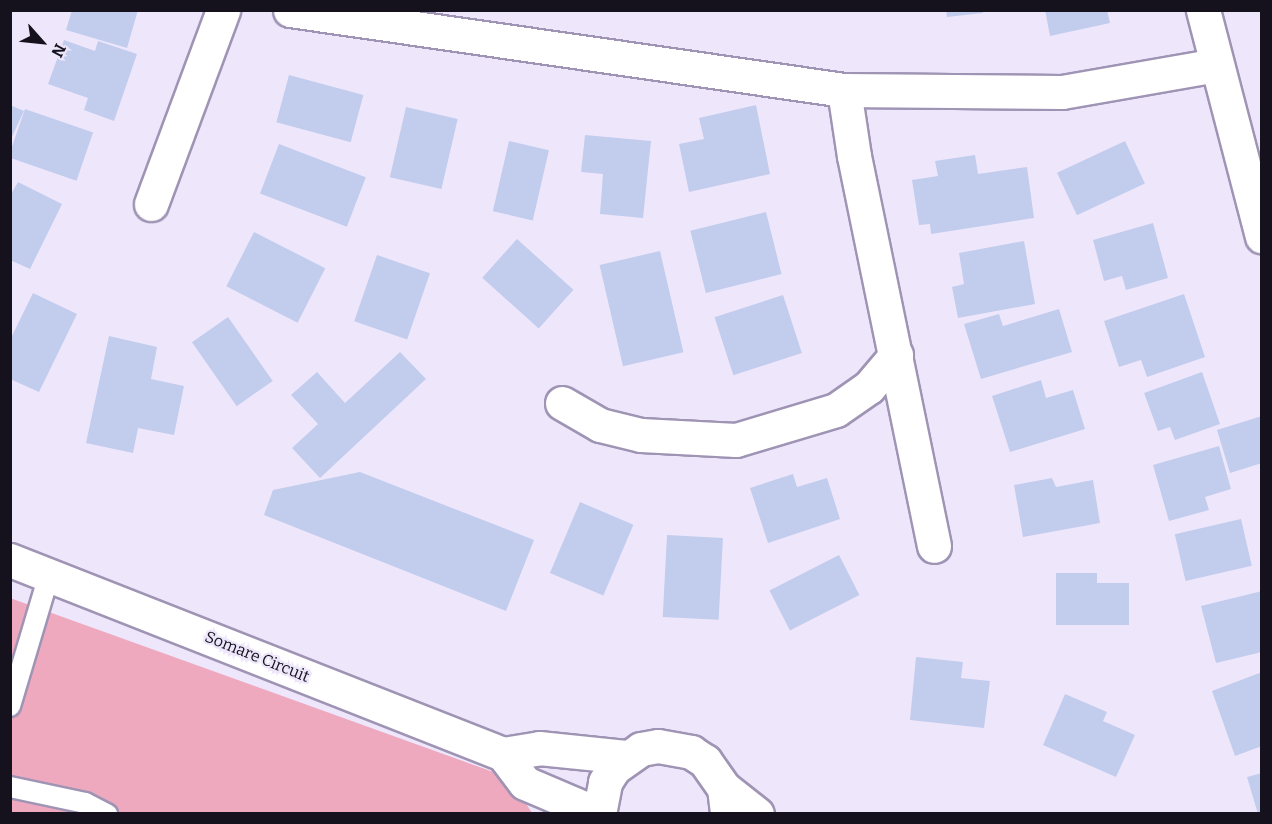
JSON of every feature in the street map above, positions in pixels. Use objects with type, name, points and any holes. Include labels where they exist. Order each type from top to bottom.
[{"type":"street","points":[[151,204],[223,10]]},
{"type":"street","points":[[290,10],[844,90],[1062,92],[1217,65]]},
{"type":"street","points":[[1203,10],[1262,236]]},
{"type":"street","points":[[844,90],[854,156],[934,546]]},
{"type":"street","points":[[562,403],[600,425],[641,435],[736,440],[836,410],[870,387],[896,355]]},
{"type":"street","name":"Somare Circuit","points":[[10,560],[503,754]]},
{"type":"street","points":[[626,757],[605,782],[598,813],[525,783],[503,754],[539,748],[626,757],[658,746],[691,752],[716,773],[725,801],[757,813]]},
{"type":"lane","points":[[10,706],[49,575]]},
{"type":"lane","points":[[10,787],[59,796],[107,813]]},
{"type":"shaded area","points":[[10,598],[510,778],[532,813],[11,813]]},
{"type":"building","points":[[72,10],[138,10],[127,48],[66,30]]},
{"type":"building","points":[[946,10],[982,10],[983,13],[947,17]]},
{"type":"building","points":[[1045,10],[1107,10],[1110,23],[1050,36]]},
{"type":"building","points":[[64,40],[95,51],[98,41],[137,54],[114,121],[84,110],[88,98],[48,84]]},
{"type":"building","points":[[289,75],[363,95],[351,142],[276,122]]},
{"type":"building","points":[[10,105],[24,111],[10,141]]},
{"type":"building","points":[[756,105],[770,174],[689,192],[679,144],[704,139],[699,118]]},
{"type":"building","points":[[406,107],[458,119],[441,189],[390,177]]},
{"type":"building","points":[[25,109],[93,132],[76,181],[10,158]]},
{"type":"building","points":[[585,135],[651,141],[643,218],[600,214],[603,174],[581,172]]},
{"type":"building","points":[[509,141],[549,150],[533,220],[493,211]]},
{"type":"building","points":[[1125,141],[1145,184],[1077,215],[1057,173]]},
{"type":"building","points":[[279,144],[366,177],[347,227],[260,193]]},
{"type":"building","points":[[975,155],[978,174],[1027,167],[1034,218],[931,234],[930,224],[919,225],[912,180],[938,176],[935,161]]},
{"type":"building","points":[[18,182],[62,204],[30,269],[10,260],[10,196]]},
{"type":"building","points":[[766,212],[781,274],[706,293],[690,231]]},
{"type":"building","points":[[1153,223],[1168,278],[1126,290],[1122,276],[1104,281],[1093,240]]},
{"type":"building","points":[[254,232],[325,268],[298,323],[226,286]]},
{"type":"building","points":[[517,239],[573,290],[539,328],[482,278]]},
{"type":"building","points":[[1024,241],[1035,304],[958,318],[952,287],[964,284],[959,253]]},
{"type":"building","points":[[660,251],[683,352],[623,366],[600,265]]},
{"type":"building","points":[[377,255],[430,273],[407,339],[354,321]]},
{"type":"building","points":[[33,293],[77,314],[39,392],[10,379],[10,340]]},
{"type":"building","points":[[1184,294],[1205,357],[1147,377],[1141,360],[1119,367],[1104,321]]},
{"type":"building","points":[[783,295],[802,353],[733,375],[715,317]]},
{"type":"building","points":[[1059,309],[1072,352],[981,379],[964,324],[999,314],[1003,326]]},
{"type":"building","points":[[228,317],[273,381],[237,406],[192,342]]},
{"type":"building","points":[[109,336],[157,347],[151,379],[184,386],[174,435],[138,428],[133,453],[86,443]]},
{"type":"building","points":[[400,352],[426,379],[320,478],[292,448],[318,424],[291,395],[317,372],[345,403]]},
{"type":"building","points":[[1202,372],[1220,424],[1175,440],[1170,427],[1158,431],[1144,393]]},
{"type":"building","points":[[1041,380],[1046,398],[1073,390],[1085,429],[1010,452],[992,396]]},
{"type":"building","points":[[1262,416],[1262,463],[1230,473],[1217,430]]},
{"type":"building","points":[[1219,446],[1231,489],[1205,497],[1209,510],[1169,521],[1153,465]]},
{"type":"building","points":[[360,472],[534,540],[506,611],[264,515],[273,490]]},
{"type":"building","points":[[793,474],[797,487],[827,478],[840,519],[768,543],[750,488]]},
{"type":"building","points":[[1052,478],[1056,487],[1093,480],[1100,523],[1023,537],[1014,485]]},
{"type":"building","points":[[580,502],[633,525],[603,596],[550,573]]},
{"type":"building","points":[[1241,519],[1252,566],[1186,581],[1175,534]]},
{"type":"building","points":[[667,535],[723,538],[719,620],[663,617]]},
{"type":"building","points":[[839,555],[859,595],[790,631],[770,590]]},
{"type":"building","points":[[1056,573],[1097,573],[1097,583],[1129,583],[1129,625],[1056,625]]},
{"type":"building","points":[[1262,591],[1262,652],[1216,663],[1201,606]]},
{"type":"building","points":[[916,657],[963,662],[961,678],[990,681],[984,728],[910,720]]},
{"type":"building","points":[[1262,672],[1262,746],[1235,756],[1212,691]]},
{"type":"building","points":[[1065,694],[1107,712],[1103,721],[1135,735],[1116,777],[1043,745]]},
{"type":"building","points":[[1262,773],[1262,814],[1258,814],[1247,777]]}]
